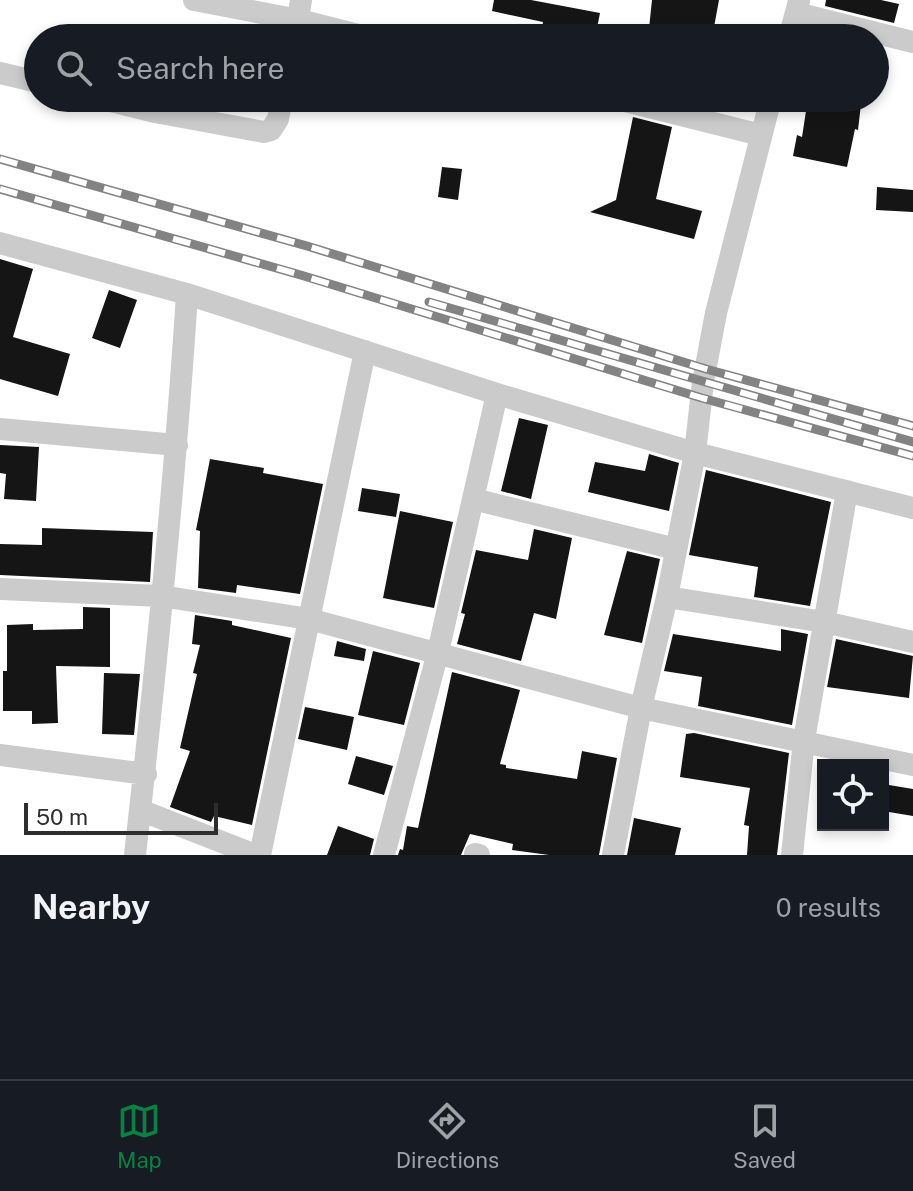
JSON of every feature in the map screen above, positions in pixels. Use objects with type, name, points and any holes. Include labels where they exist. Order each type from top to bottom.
[{"type":"street","points":[[194,0],[298,19]]},
{"type":"street","points":[[798,7],[854,24]]},
{"type":"street","points":[[889,35],[913,42]]},
{"type":"street","points":[[0,73],[24,79]]},
{"type":"street","points":[[155,112],[264,132],[271,130],[279,112]]},
{"type":"street","points":[[669,112],[761,135]]},
{"type":"street","points":[[613,855],[695,453],[703,382],[716,313],[767,112]]},
{"type":"street","points":[[0,243],[187,294],[497,394],[695,453],[913,508]]},
{"type":"street","points":[[135,855],[146,774],[177,445],[187,294]]},
{"type":"street","points":[[140,810],[258,855],[365,351]]},
{"type":"street","points":[[384,855],[438,652],[497,394]]},
{"type":"street","points":[[0,429],[177,445]]},
{"type":"street","points":[[792,855],[804,740],[847,491]]},
{"type":"street","points":[[473,499],[676,549]]},
{"type":"street","points":[[0,589],[161,596],[309,619],[641,708],[913,765]]},
{"type":"street","points":[[667,597],[824,622],[913,642]]},
{"type":"street","points":[[0,755],[146,774]]},
{"type":"building","points":[[494,0],[531,0],[600,13],[598,24],[543,24],[492,11]]},
{"type":"building","points":[[652,0],[719,0],[715,24],[649,24]]},
{"type":"building","points":[[826,0],[881,0],[899,4],[894,23],[825,6]]},
{"type":"building","points":[[806,112],[860,112],[847,167],[793,156],[797,135],[802,137]]},
{"type":"building","points":[[633,117],[672,127],[656,199],[702,211],[694,239],[590,212],[616,200]]},
{"type":"building","points":[[442,167],[462,169],[458,200],[438,197]]},
{"type":"building","points":[[877,187],[913,190],[913,212],[876,210]]},
{"type":"building","points":[[0,259],[33,269],[13,337],[70,354],[58,396],[0,379]]},
{"type":"building","points":[[109,290],[137,300],[120,348],[92,338]]},
{"type":"building","points":[[519,418],[548,425],[531,499],[501,491]]},
{"type":"building","points":[[0,445],[39,447],[36,501],[4,499],[6,474],[0,473]]},
{"type":"building","points":[[649,454],[679,463],[669,511],[588,492],[595,462],[645,471]]},
{"type":"building","points":[[210,459],[264,468],[263,473],[323,484],[300,594],[237,585],[236,593],[198,588],[200,531],[196,530]]},
{"type":"building","points":[[706,470],[831,502],[810,606],[754,597],[758,567],[689,555]]},
{"type":"building","points":[[362,488],[400,494],[396,517],[358,511]]},
{"type":"building","points":[[400,511],[453,522],[434,608],[383,598]]},
{"type":"building","points":[[42,528],[153,532],[150,582],[0,575],[0,544],[42,545]]},
{"type":"building","points":[[534,529],[572,538],[556,619],[534,613],[521,661],[457,644],[476,550],[528,560]]},
{"type":"building","points":[[627,551],[660,559],[642,643],[604,635]]},
{"type":"building","points":[[83,607],[110,608],[110,667],[56,666],[58,723],[32,724],[32,711],[3,711],[7,625],[33,624],[33,630],[83,629]]},
{"type":"building","points":[[195,615],[232,621],[232,625],[291,638],[252,825],[214,816],[211,822],[170,807],[190,751],[180,748],[197,674],[193,673],[200,645],[192,644]]},
{"type":"building","points":[[781,629],[808,634],[792,725],[698,706],[702,677],[664,671],[673,634],[781,651]]},
{"type":"building","points":[[836,639],[913,656],[909,698],[827,687]]},
{"type":"building","points":[[337,641],[366,649],[364,661],[334,656]]},
{"type":"building","points":[[373,651],[420,663],[404,725],[358,715]]},
{"type":"building","points":[[452,672],[520,690],[500,764],[506,765],[506,768],[577,779],[582,751],[617,758],[599,855],[549,855],[512,850],[513,844],[470,834],[461,855],[398,855],[400,849],[403,850],[407,826],[418,828]]},
{"type":"building","points":[[104,673],[140,674],[134,735],[102,734]]},
{"type":"building","points":[[305,707],[354,717],[347,750],[298,739]]},
{"type":"building","points":[[694,733],[789,753],[777,855],[747,855],[749,826],[744,825],[750,788],[680,777],[686,734]]},
{"type":"building","points":[[356,756],[393,766],[384,795],[348,784]]},
{"type":"building","points":[[889,785],[913,789],[913,816],[889,812]]},
{"type":"building","points":[[634,818],[681,828],[675,855],[627,855]]},
{"type":"building","points":[[338,826],[374,839],[370,855],[327,855]]},
{"type":"railway","points":[[0,159],[307,246],[706,369],[913,426]]},
{"type":"railway","points":[[0,189],[304,276],[702,398],[913,456]]},
{"type":"railway","points":[[429,302],[913,442]]}]
